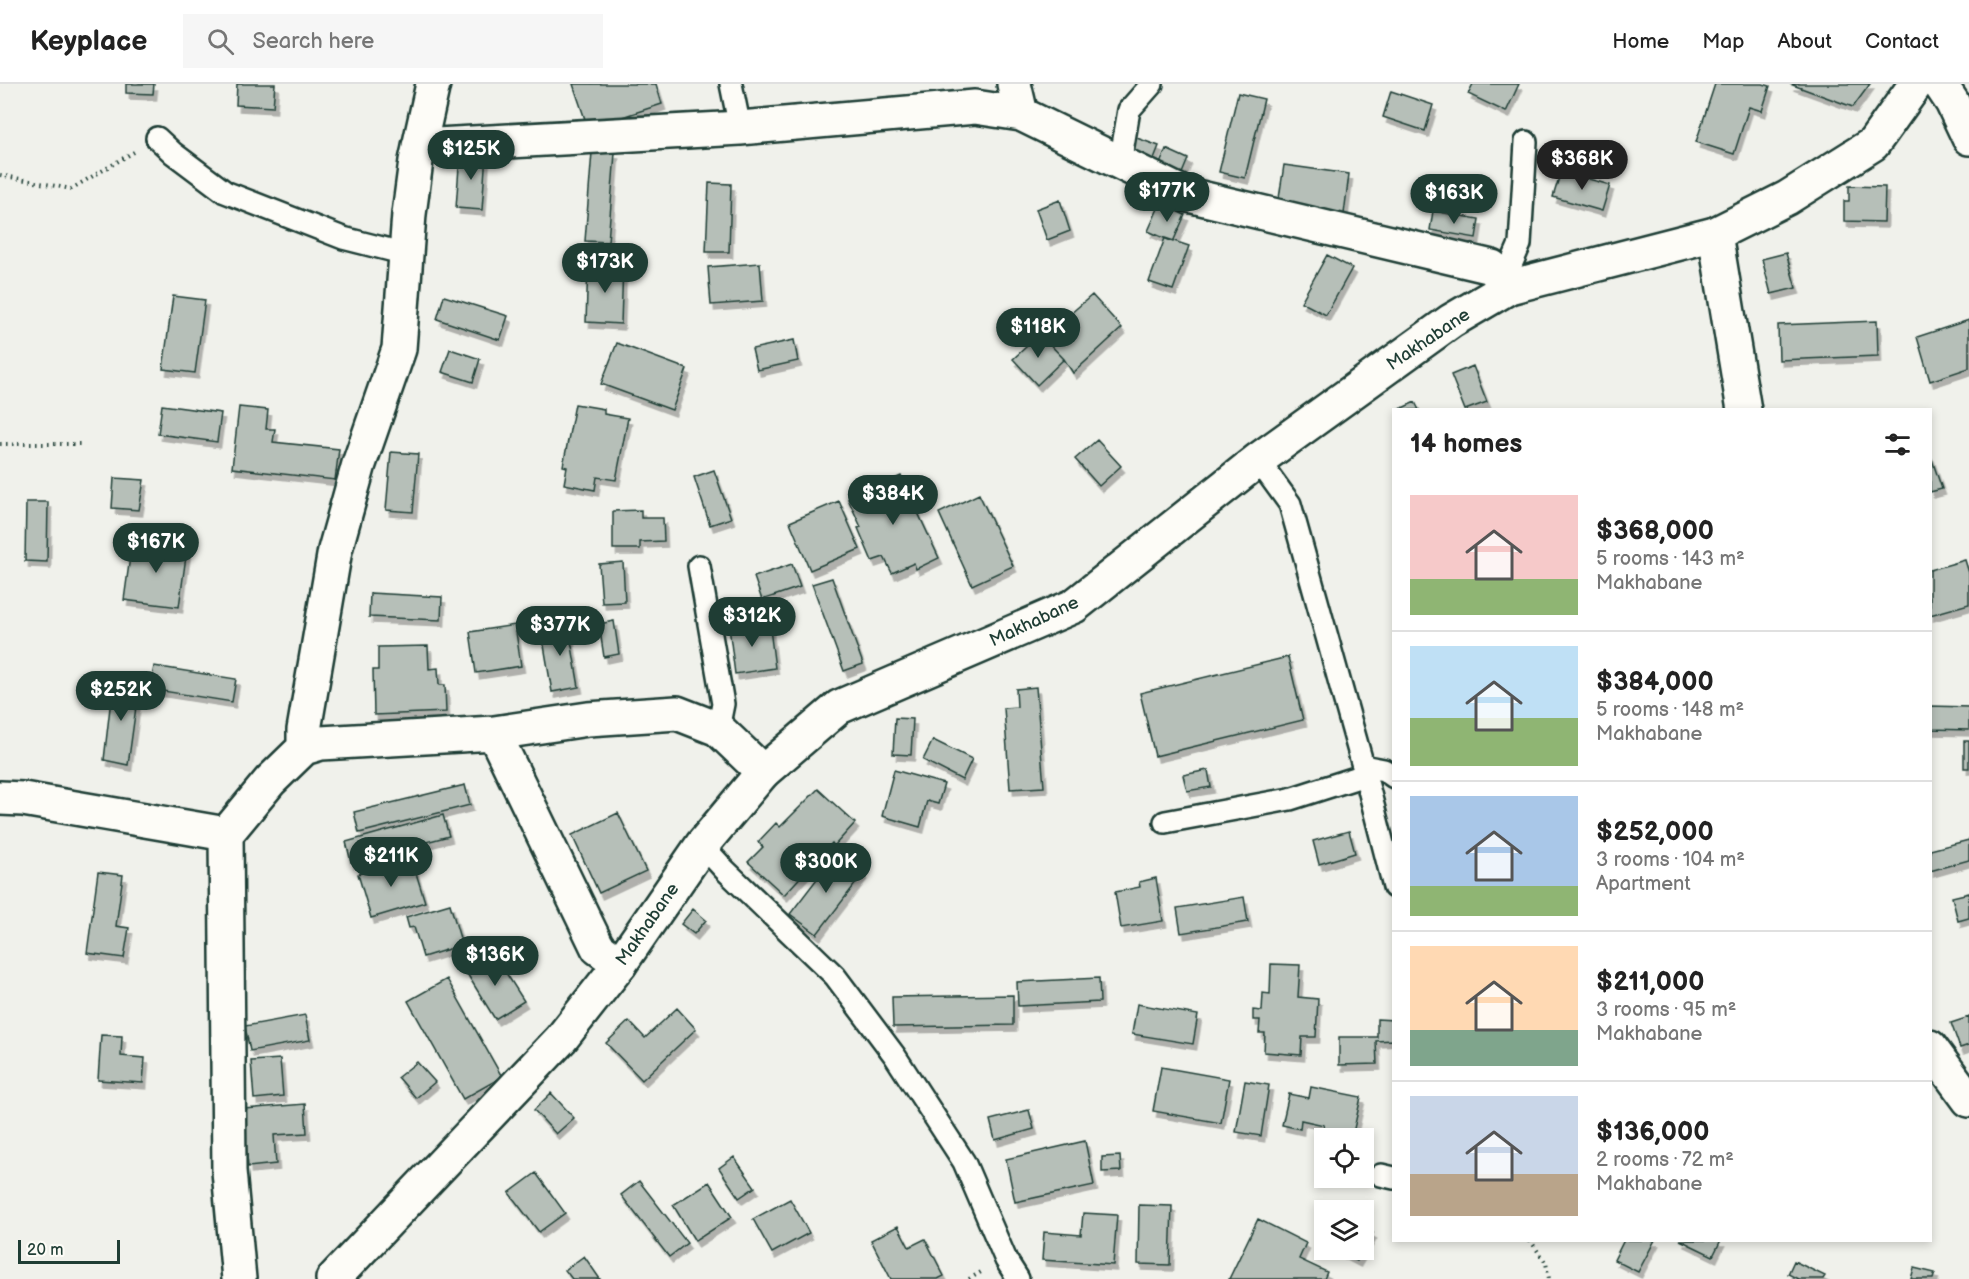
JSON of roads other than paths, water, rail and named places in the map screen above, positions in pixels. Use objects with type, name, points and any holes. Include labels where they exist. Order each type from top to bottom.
[{"type":"street","points":[[304,748],[304,729],[335,550],[359,464],[399,349],[409,214],[419,146],[433,84]]},
{"type":"street","name":"Makhabane","points":[[333,1279],[561,1039],[620,964],[702,844],[763,772],[839,707],[1074,606],[1258,460],[1451,321],[1507,284],[1715,234],[1787,198],[1873,144],[1916,84]]},
{"type":"street","points":[[1940,84],[1952,102],[1969,138]]},
{"type":"street","points":[[419,146],[740,128],[975,106],[1017,99],[1120,163],[1184,194],[1492,267],[1507,284]]},
{"type":"street","points":[[1715,234],[1744,408]]},
{"type":"street","points":[[239,1279],[229,1171],[226,834],[270,781],[304,748],[321,743],[494,733],[588,719],[677,713],[718,729],[763,772]]},
{"type":"street","points":[[494,733],[598,948],[620,964]]},
{"type":"street","points":[[0,798],[23,799],[226,834]]},
{"type":"street","points":[[1932,1050],[1969,1100]]},
{"type":"lane","points":[[731,84],[740,128]]},
{"type":"lane","points":[[1120,163],[1129,110],[1152,84]]},
{"type":"lane","points":[[158,138],[173,153],[225,192],[343,238],[406,254]]},
{"type":"lane","points":[[1507,284],[1520,244],[1526,141]]},
{"type":"lane","points":[[1258,460],[1290,504],[1392,879]]},
{"type":"lane","points":[[699,566],[723,704],[718,729]]},
{"type":"lane","points":[[1165,822],[1290,799],[1364,771],[1384,770],[1392,776]]},
{"type":"lane","points":[[702,844],[724,869],[835,976],[895,1056],[964,1162],[1006,1260],[1018,1279]]}]
